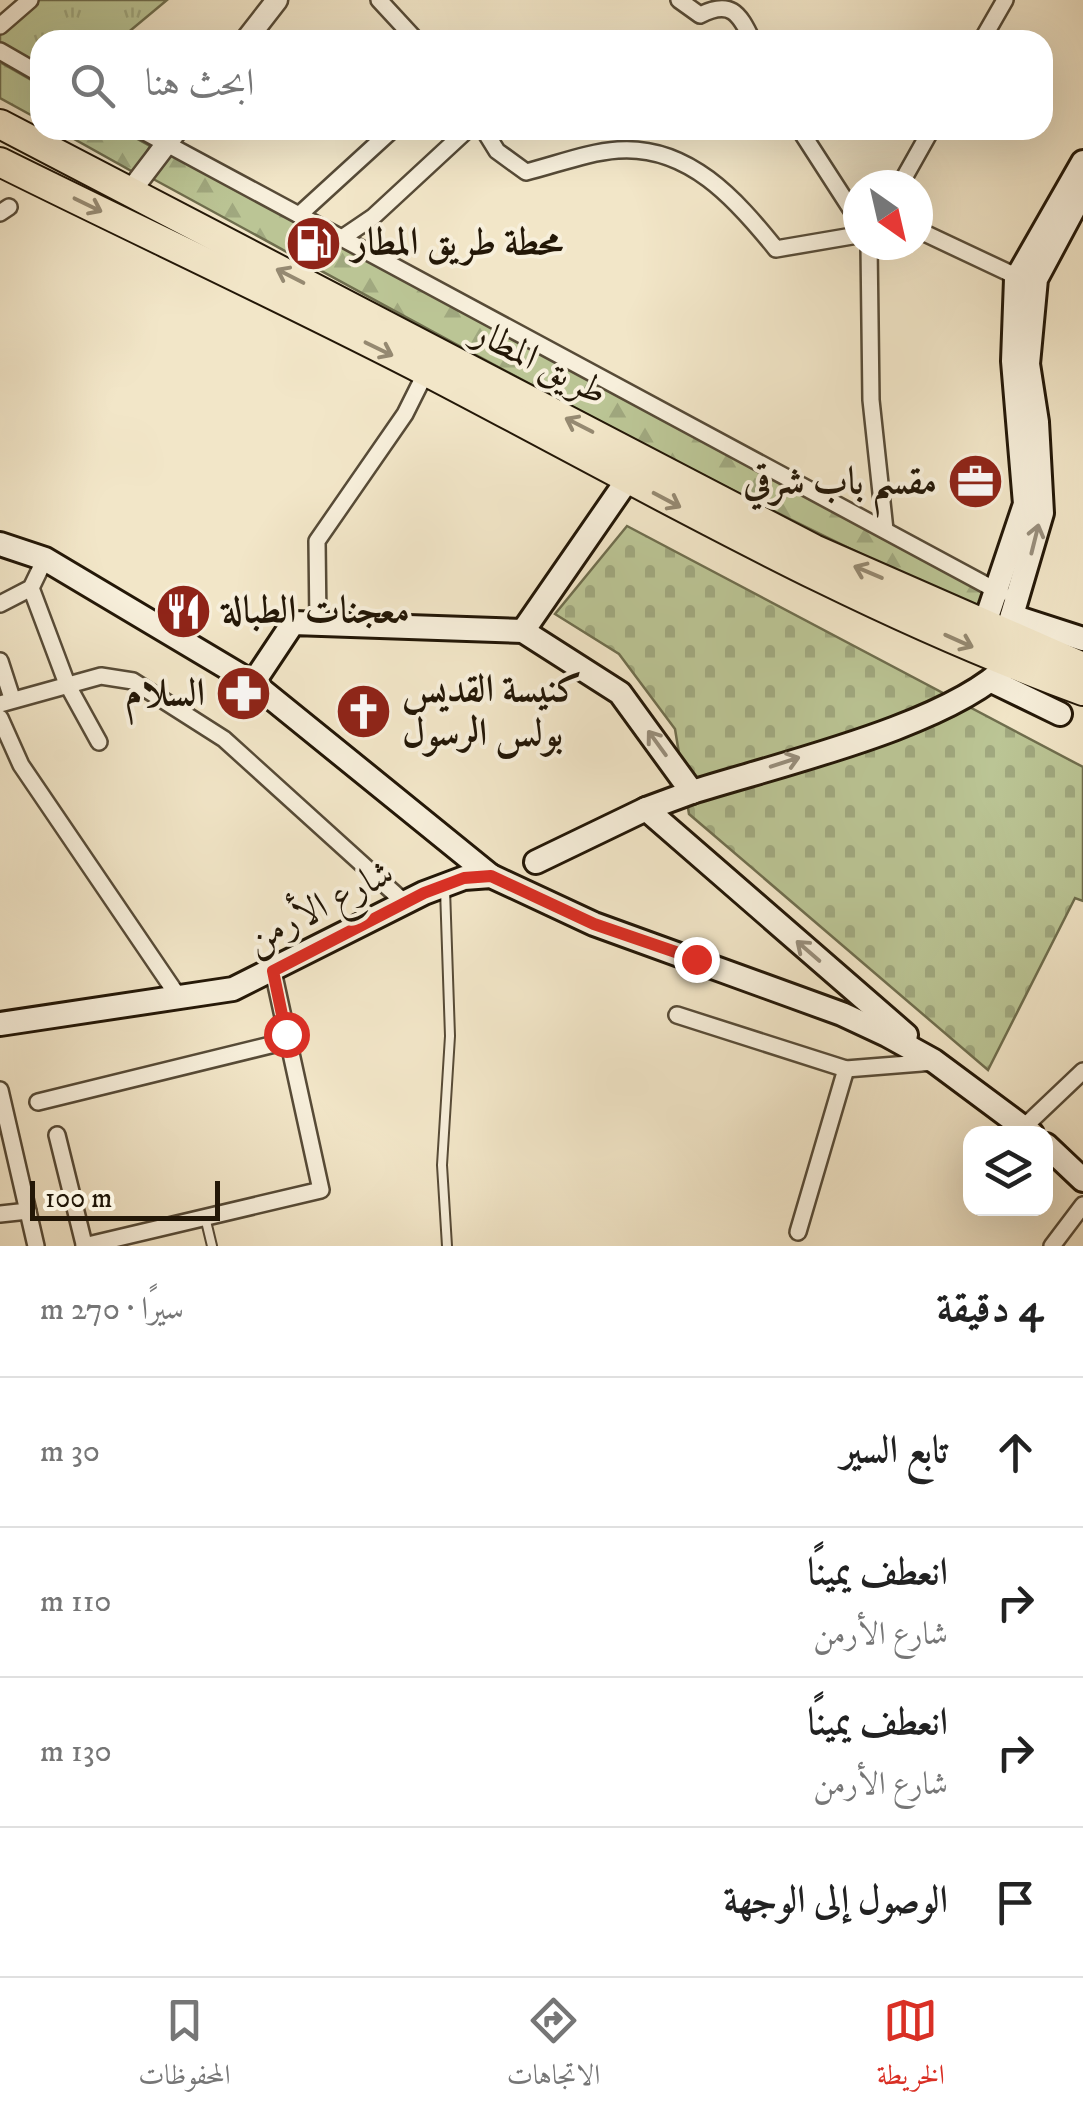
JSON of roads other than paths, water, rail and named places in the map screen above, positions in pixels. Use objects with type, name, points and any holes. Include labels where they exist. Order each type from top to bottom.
[{"type":"highway","name":"طريق المطار","points":[[0,124],[814,549],[1006,618],[1053,654],[1083,667]]},
{"type":"highway","name":"طريق المطار","points":[[0,162],[426,372],[1001,672],[1083,691]]},
{"type":"highway","points":[[1053,654],[1083,658]]},
{"type":"main road","points":[[1006,618],[995,590],[1025,504],[1012,361],[1026,279],[1083,162]]},
{"type":"main road","points":[[1006,618],[1042,513],[1037,422],[1028,364],[1026,279],[1083,192]]},
{"type":"main road","points":[[523,631],[628,479]]},
{"type":"main road","points":[[0,544],[45,558],[253,683],[491,876],[594,924],[842,1014],[934,1062]]},
{"type":"main road","points":[[1006,618],[1083,639]]},
{"type":"main road","points":[[253,683],[293,623],[523,631],[620,693],[692,792]]},
{"type":"main road","points":[[536,862],[646,809],[926,716],[1001,672],[1060,714]]},
{"type":"main road","points":[[646,809],[934,1062],[1022,1126]]},
{"type":"main road","name":"شارع الأرمن","points":[[0,1024],[234,989],[404,902],[445,884],[491,876]]},
{"type":"main road","points":[[842,1014],[854,1006],[856,992]]},
{"type":"main road","points":[[1053,1152],[1083,1180]]},
{"type":"street","points":[[0,26],[30,0]]},
{"type":"street","points":[[254,30],[277,0]]},
{"type":"street","points":[[379,0],[407,30]]},
{"type":"street","points":[[679,0],[700,15],[716,4],[730,5],[739,12],[747,30]]},
{"type":"street","points":[[988,30],[1005,0]]},
{"type":"street","points":[[0,52],[30,68]]},
{"type":"street","points":[[129,193],[170,140]]},
{"type":"street","points":[[177,140],[298,215],[995,590],[1006,618]]},
{"type":"street","points":[[298,215],[381,140]]},
{"type":"street","points":[[342,238],[372,217],[457,140]]},
{"type":"street","points":[[490,140],[497,151],[526,172],[618,150],[675,155],[740,205],[776,249],[843,238]]},
{"type":"street","points":[[806,140],[843,197]]},
{"type":"street","points":[[908,170],[925,140]]},
{"type":"street","points":[[933,237],[1026,279]]},
{"type":"street","points":[[869,260],[870,400],[885,530]]},
{"type":"street","points":[[318,624],[317,540],[405,414],[426,372]]},
{"type":"street","points":[[0,604],[31,588],[45,558]]},
{"type":"street","points":[[31,588],[67,684],[99,742]]},
{"type":"street","points":[[0,661],[6,700],[101,676],[133,682],[224,739],[404,902]]},
{"type":"street","points":[[0,718],[21,765],[180,1000]]},
{"type":"street","points":[[57,1134],[84,1245],[321,1190],[273,971]]},
{"type":"street","points":[[677,1015],[846,1069],[934,1062]]},
{"type":"street","points":[[38,1102],[288,1042]]},
{"type":"street","points":[[798,1232],[846,1069]]},
{"type":"street","points":[[1032,1126],[1083,1071]]},
{"type":"street","points":[[0,1090],[36,1246]]},
{"type":"street","points":[[1052,1246],[1083,1205]]},
{"type":"street","points":[[0,1214],[28,1211]]},
{"type":"lane","points":[[445,884],[450,1036],[442,1165],[447,1246]]},
{"type":"lane","points":[[205,1216],[212,1246]]},
{"type":"place","name":"محطة طريق المطار","points":[[313,243]]},
{"type":"place","name":"مقسم باب شرقي","points":[[976,482]]},
{"type":"place","name":"معجنات الطبالة","points":[[183,611]]},
{"type":"place","name":"السلام","points":[[244,694]]},
{"type":"place","name":"كنيسة القديس بولس الرسول","points":[[363,712]]}]
